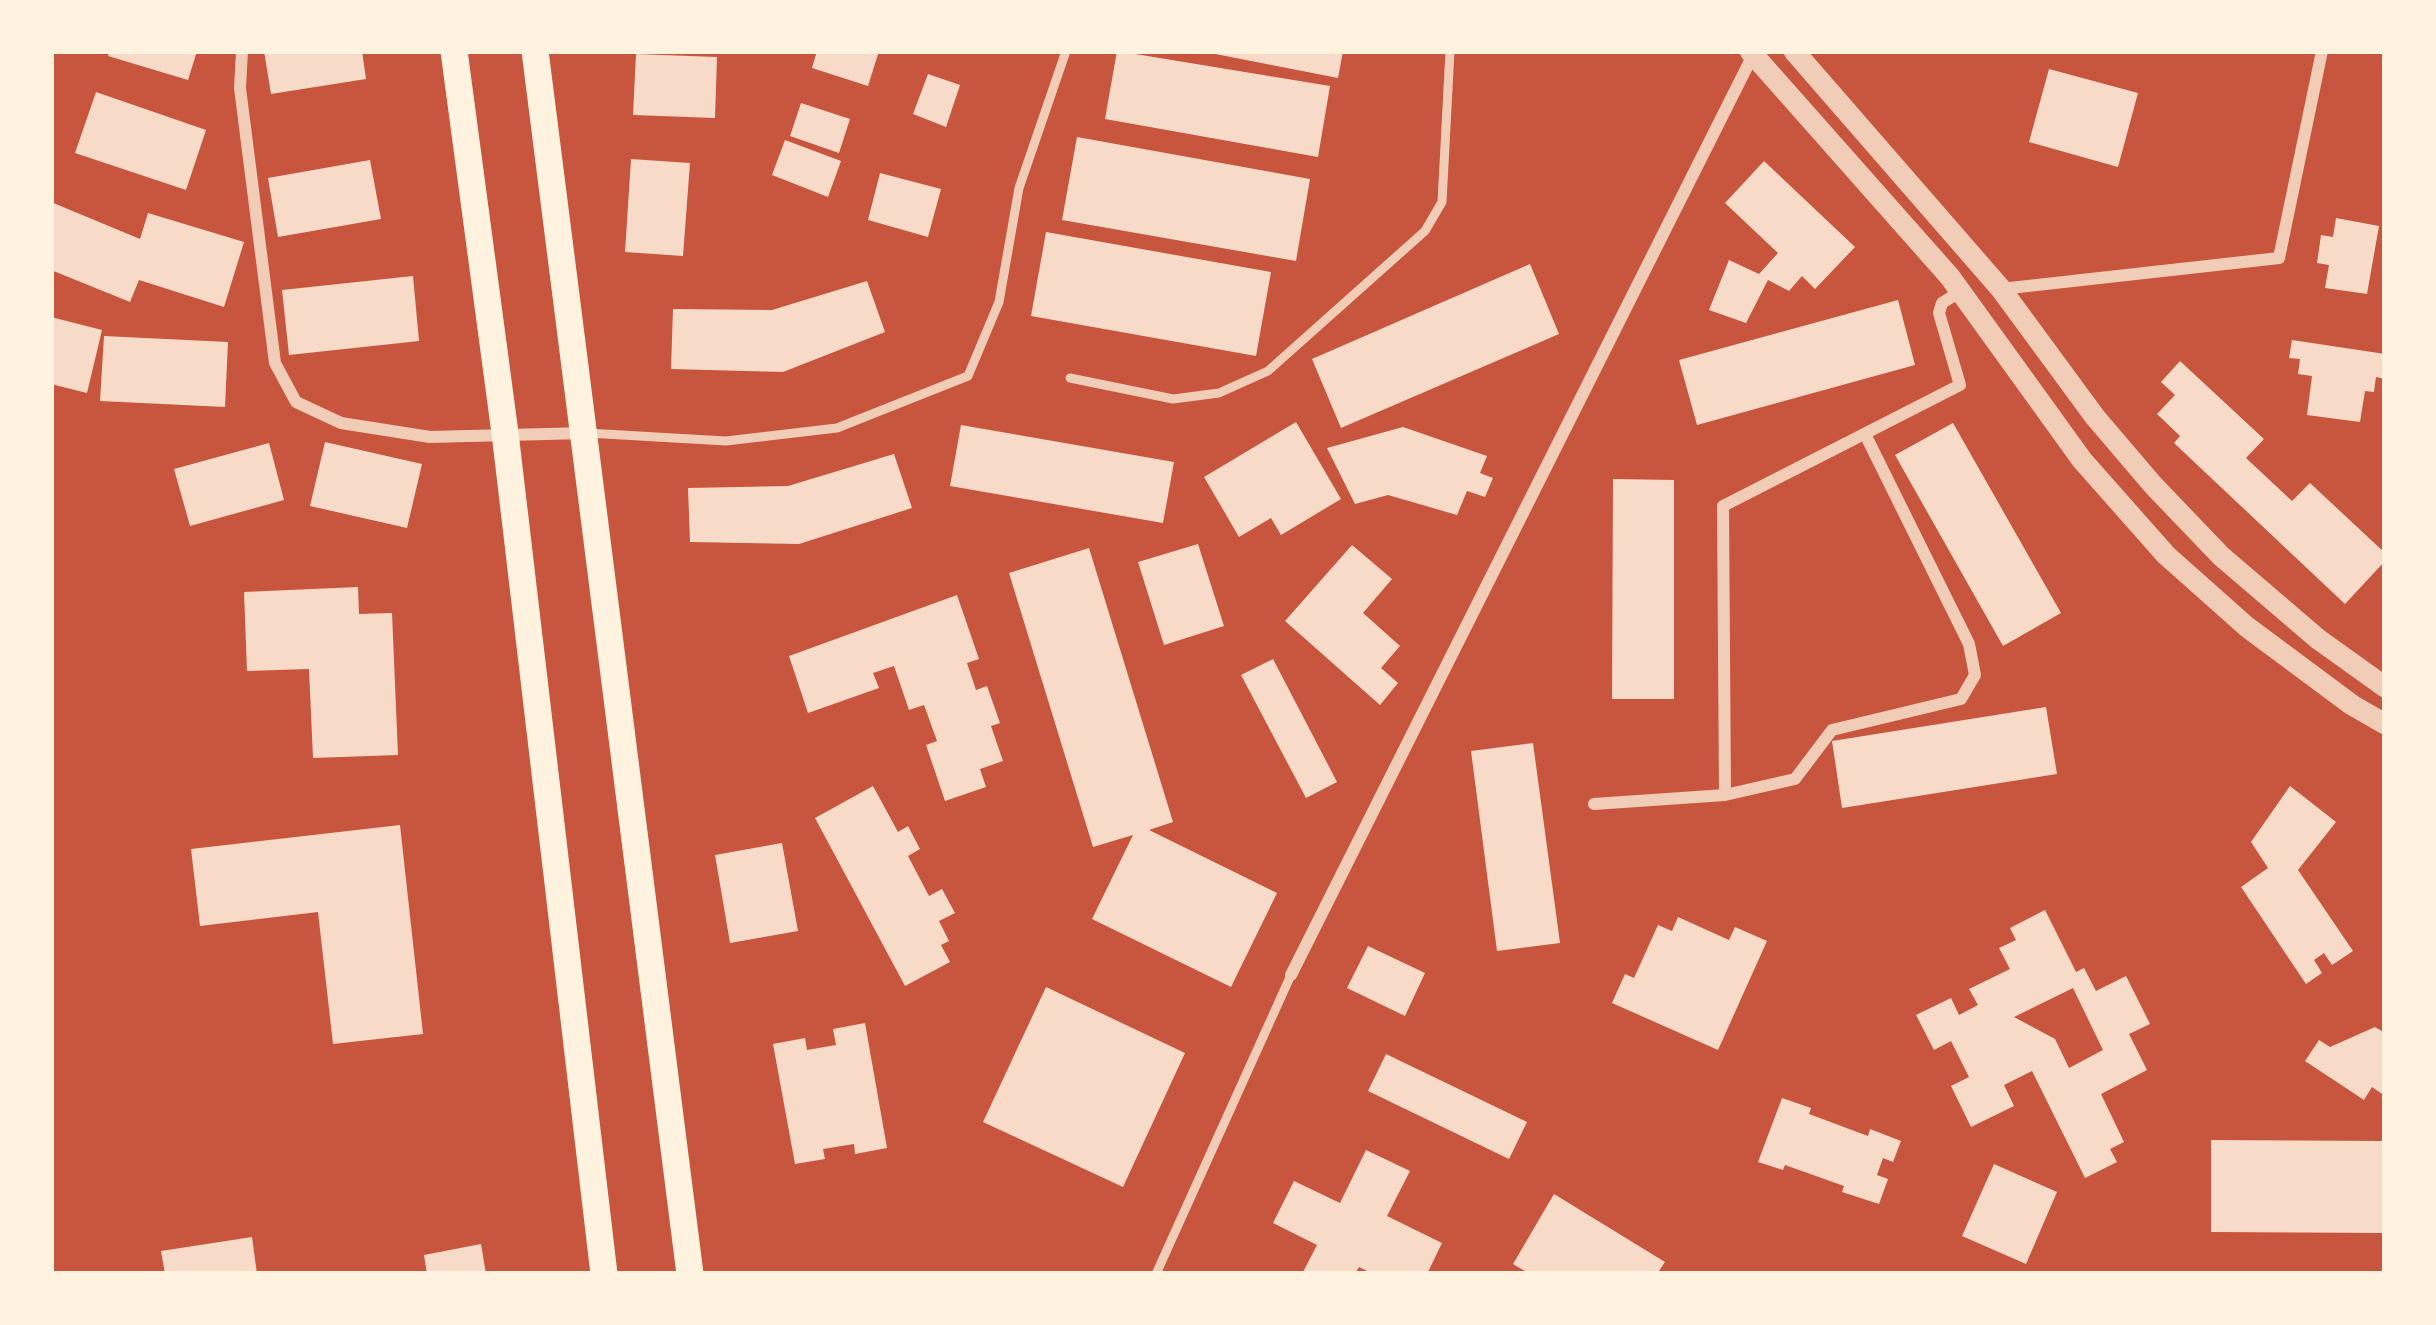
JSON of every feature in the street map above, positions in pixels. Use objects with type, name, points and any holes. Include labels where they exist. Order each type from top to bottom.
[{"type":"main road","points":[[454,51],[505,433],[604,1274]]},
{"type":"main road","points":[[535,51],[690,1274]]},
{"type":"street","points":[[242,51],[240,88],[275,363],[296,402],[341,423],[430,437],[586,433]]},
{"type":"street","points":[[1794,51],[2002,289],[2096,417],[2180,513],[2221,556],[2318,639],[2378,682],[2353,705]]},
{"type":"street","points":[[2002,289],[2278,258],[2322,51]]},
{"type":"street","points":[[1292,974],[1752,53],[1961,291],[2082,460],[2166,554],[2247,627],[2385,724]]},
{"type":"street","points":[[1725,794],[1723,506],[1960,385],[1939,313],[1942,303],[1961,291]]},
{"type":"street","points":[[1594,804],[1725,794],[1795,779],[1832,730],[1961,699],[1975,675],[1969,644],[1865,434]]},
{"type":"lane","points":[[586,433],[726,441],[837,428],[968,376],[999,302],[1018,188],[1066,51]]},
{"type":"lane","points":[[1070,378],[1172,399],[1219,393],[1268,371],[1425,231],[1442,202],[1450,51]]},
{"type":"lane","points":[[1156,1274],[1292,974]]},
{"type":"building","points":[[110,51],[197,51],[188,80],[108,56]]},
{"type":"building","points":[[264,51],[362,51],[366,79],[271,94]]},
{"type":"building","points":[[817,51],[879,51],[868,86],[812,68]]},
{"type":"building","points":[[1117,51],[1330,86],[1318,157],[1105,119]]},
{"type":"building","points":[[1200,51],[1343,51],[1338,78]]},
{"type":"building","points":[[636,54],[717,57],[715,118],[633,115]]},
{"type":"building","points":[[2049,69],[2138,93],[2118,167],[2029,142]]},
{"type":"building","points":[[928,74],[960,85],[946,127],[913,114]]},
{"type":"building","points":[[96,92],[206,130],[186,190],[75,153]]},
{"type":"building","points":[[801,103],[850,119],[839,153],[790,136]]},
{"type":"building","points":[[1077,137],[1310,179],[1296,261],[1062,220]]},
{"type":"building","points":[[785,140],[841,161],[828,197],[772,175]]},
{"type":"building","points":[[631,159],[690,163],[683,256],[625,252]]},
{"type":"building","points":[[370,160],[381,219],[278,237],[268,178]]},
{"type":"building","points":[[1764,161],[1855,247],[1815,289],[1802,276],[1789,291],[1768,280],[1746,323],[1709,310],[1729,260],[1759,274],[1778,253],[1725,203]]},
{"type":"building","points":[[880,173],[941,189],[928,237],[868,220]]},
{"type":"building","points":[[51,202],[140,239],[148,213],[244,242],[224,307],[139,280],[130,302],[51,270]]},
{"type":"building","points":[[2336,218],[2379,226],[2367,294],[2325,288],[2329,265],[2317,263],[2321,235],[2333,237]]},
{"type":"building","points":[[1046,232],[1271,272],[1256,356],[1031,316]]},
{"type":"building","points":[[1530,264],[1559,334],[1341,428],[1312,359]]},
{"type":"building","points":[[413,276],[419,341],[289,355],[282,290]]},
{"type":"building","points":[[867,281],[885,332],[783,372],[671,369],[673,309],[772,310]]},
{"type":"building","points":[[1898,300],[1915,365],[1697,425],[1679,360]]},
{"type":"building","points":[[51,317],[102,330],[87,393],[51,384]]},
{"type":"building","points":[[104,336],[228,342],[225,407],[100,401]]},
{"type":"building","points":[[2292,340],[2385,354],[2385,379],[2376,377],[2374,392],[2365,391],[2360,422],[2307,415],[2312,376],[2298,374],[2300,359],[2289,358]]},
{"type":"building","points":[[2180,361],[2264,439],[2246,458],[2292,501],[2310,483],[2385,553],[2385,561],[2345,604],[2174,443],[2180,436],[2157,414],[2175,395],[2161,382]]},
{"type":"building","points":[[1296,422],[1341,499],[1281,535],[1271,518],[1239,537],[1204,477]]},
{"type":"building","points":[[1953,423],[2061,613],[2003,646],[1895,455]]},
{"type":"building","points":[[961,425],[1174,462],[1163,523],[950,486]]},
{"type":"building","points":[[1403,427],[1487,456],[1480,473],[1493,478],[1485,497],[1467,491],[1457,515],[1388,495],[1355,504],[1327,448]]},
{"type":"building","points":[[325,442],[422,464],[407,528],[310,506]]},
{"type":"building","points":[[269,443],[284,500],[190,526],[174,469]]},
{"type":"building","points":[[894,454],[912,508],[799,544],[690,542],[688,488],[788,486]]},
{"type":"building","points":[[1613,479],[1674,480],[1674,699],[1612,699]]},
{"type":"building","points":[[1198,544],[1224,626],[1164,645],[1138,562]]},
{"type":"building","points":[[1352,545],[1392,579],[1363,613],[1400,646],[1381,668],[1398,683],[1380,705],[1285,621]]},
{"type":"building","points":[[1089,548],[1173,822],[1149,830],[1277,893],[1231,987],[1092,919],[1133,835],[1093,847],[1009,573]]},
{"type":"building","points":[[358,587],[359,614],[392,613],[398,755],[313,758],[309,669],[247,671],[244,592]]},
{"type":"building","points":[[957,595],[979,659],[967,663],[976,690],[987,686],[1000,723],[991,726],[1003,761],[980,769],[986,787],[945,801],[926,745],[937,741],[924,705],[909,710],[894,666],[873,673],[879,688],[808,713],[789,656]]},
{"type":"building","points":[[1273,659],[1337,782],[1306,798],[1241,675]]},
{"type":"building","points":[[2046,707],[2057,774],[1842,808],[1832,741]]},
{"type":"building","points":[[1533,743],[1560,943],[1497,951],[1471,751]]},
{"type":"building","points":[[873,786],[898,832],[908,826],[920,849],[908,856],[929,896],[942,889],[955,913],[939,921],[949,941],[941,945],[950,962],[905,986],[815,818]]},
{"type":"building","points":[[2290,786],[2336,822],[2298,870],[2353,951],[2332,965],[2324,953],[2314,960],[2322,973],[2306,984],[2241,887],[2268,868],[2251,842]]},
{"type":"building","points":[[400,825],[423,1034],[333,1044],[318,912],[200,926],[191,849]]},
{"type":"building","points":[[782,843],[798,931],[730,943],[715,855]]},
{"type":"building","points":[[2045,910],[2076,972],[2084,968],[2096,991],[2126,976],[2150,1024],[2129,1034],[2147,1070],[2101,1094],[2124,1142],[2110,1149],[2117,1162],[2085,1178],[2032,1071],[2004,1085],[2014,1106],[1971,1127],[1951,1086],[1969,1077],[1951,1041],[1934,1050],[1916,1015],[1951,998],[1959,1015],[1978,1005],[1969,989],[2010,969],[1999,948],[2016,940],[2010,928]],"holes":[[[2073,988],[2103,1050],[2069,1068],[2055,1039],[2014,1017]]]},
{"type":"building","points":[[1678,917],[1729,940],[1735,927],[1767,941],[1718,1050],[1612,1003],[1625,974],[1634,978],[1658,925],[1672,931]]},
{"type":"building","points":[[1368,946],[1425,973],[1405,1016],[1347,988]]},
{"type":"building","points":[[1046,987],[1185,1053],[1123,1187],[983,1122]]},
{"type":"building","points":[[865,1023],[887,1148],[855,1154],[854,1144],[823,1149],[825,1159],[795,1164],[773,1044],[805,1038],[807,1050],[836,1045],[833,1029]]},
{"type":"building","points":[[2375,1027],[2385,1033],[2385,1096],[2372,1087],[2364,1100],[2305,1061],[2319,1040],[2330,1047]]},
{"type":"building","points":[[1386,1054],[1527,1122],[1509,1159],[1368,1091]]},
{"type":"building","points":[[1782,1098],[1811,1108],[1809,1114],[1868,1136],[1870,1129],[1901,1141],[1893,1162],[1883,1158],[1877,1175],[1888,1179],[1879,1204],[1785,1165],[1783,1170],[1758,1162]]},
{"type":"building","points":[[2211,1140],[2385,1141],[2385,1233],[2211,1232]]},
{"type":"building","points":[[1366,1150],[1410,1171],[1387,1216],[1442,1243],[1427,1274],[1373,1274],[1359,1267],[1355,1274],[1302,1274],[1317,1245],[1273,1223],[1294,1181],[1340,1203]]},
{"type":"building","points":[[1994,1164],[2057,1192],[2026,1264],[1962,1236]]},
{"type":"building","points":[[1554,1194],[1665,1262],[1657,1274],[1530,1274],[1513,1264]]},
{"type":"building","points":[[252,1237],[257,1274],[165,1274],[161,1251]]},
{"type":"building","points":[[481,1244],[486,1274],[427,1274],[424,1255]]}]
